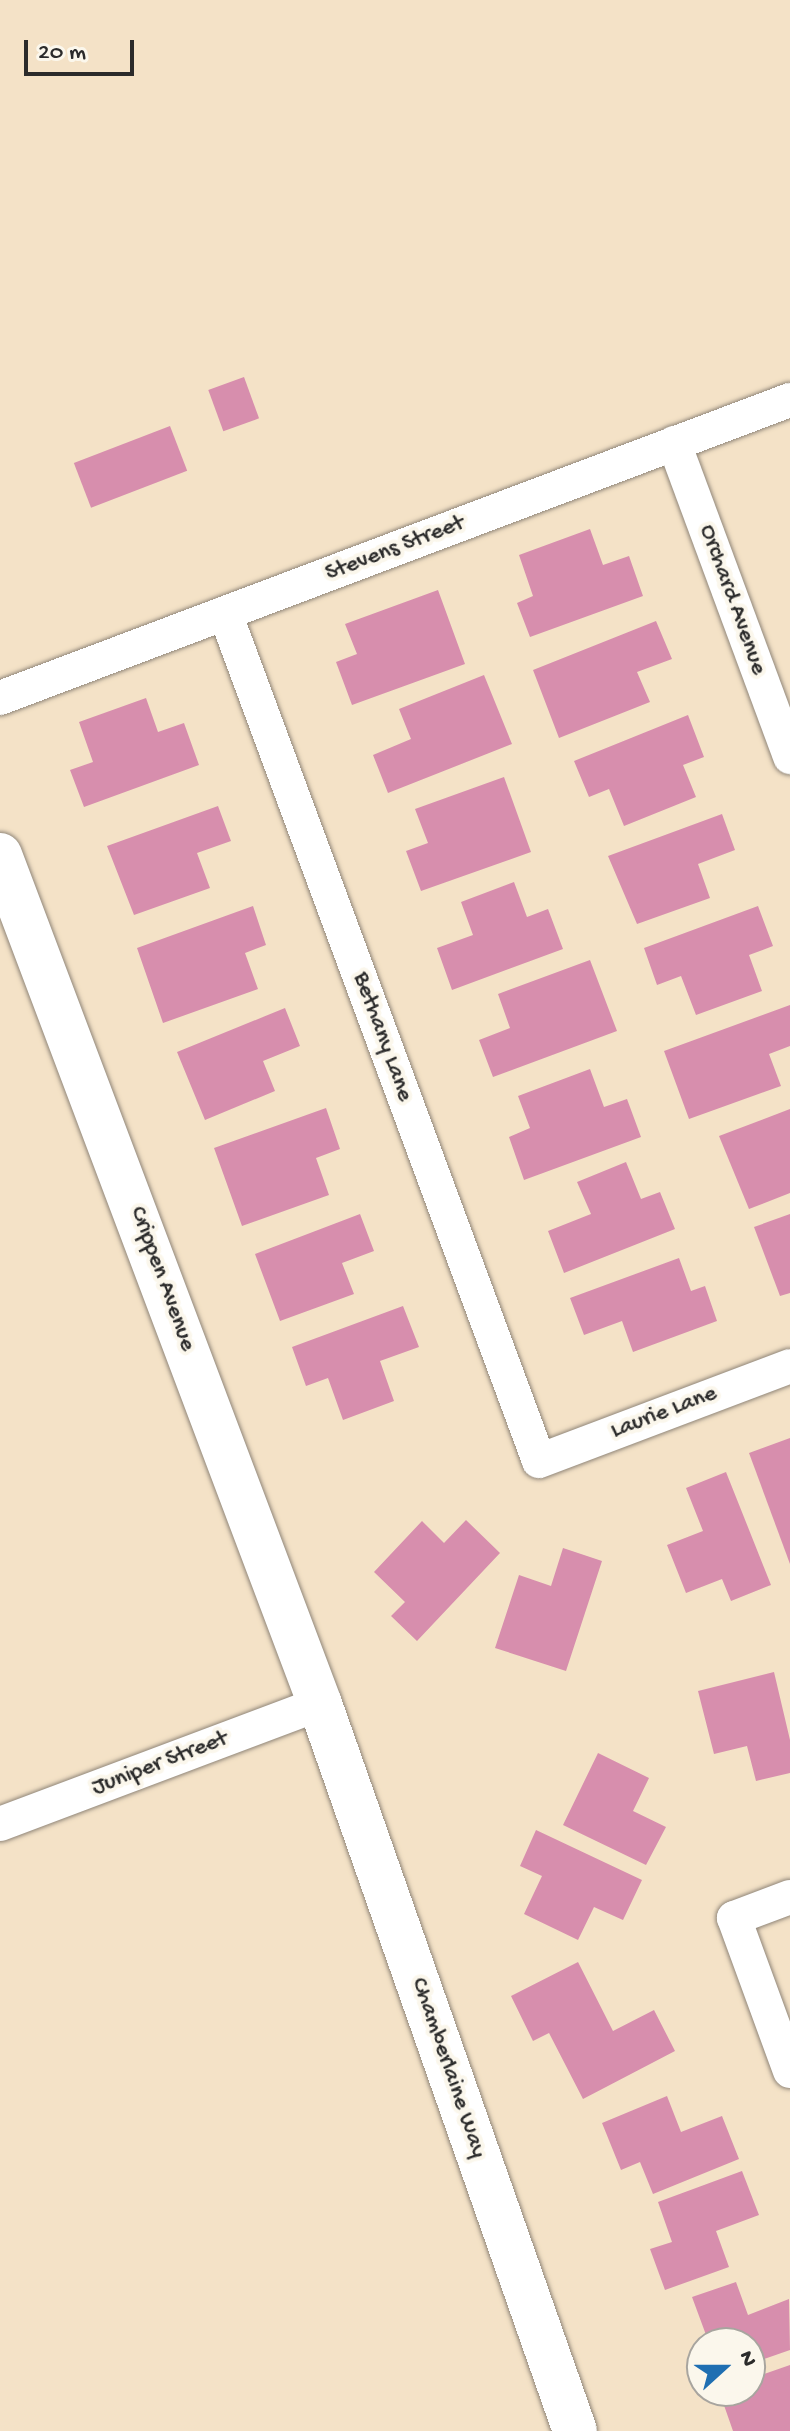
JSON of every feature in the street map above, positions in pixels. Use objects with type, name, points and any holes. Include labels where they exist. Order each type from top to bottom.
[{"type":"main road","name":"Crippen Avenue","points":[[0,855],[320,1704]]},
{"type":"main road","name":"Chamberlaine Way","points":[[320,1704],[575,2431]]},
{"type":"street","name":"Stevens Street","points":[[0,698],[790,400]]},
{"type":"street","name":"Orchard Avenue","points":[[674,443],[790,757]]},
{"type":"street","name":"Bethany Lane","points":[[225,613],[539,1461]]},
{"type":"street","name":"Laurie Lane","points":[[539,1461],[790,1366]]},
{"type":"street","name":"Juniper Street","points":[[0,1824],[320,1704]]},
{"type":"street","points":[[790,1897],[734,1918],[790,2071]]},
{"type":"building","points":[[244,377],[259,418],[223,431],[208,390]]},
{"type":"building","points":[[170,426],[187,471],[91,508],[74,463]]},
{"type":"building","points":[[590,529],[603,565],[629,556],[643,596],[530,637],[517,603],[533,596],[519,555]]},
{"type":"building","points":[[438,590],[465,664],[352,705],[336,662],[357,654],[345,624]]},
{"type":"building","points":[[656,621],[672,659],[637,672],[650,702],[559,738],[533,670]]},
{"type":"building","points":[[484,675],[512,744],[388,793],[373,755],[411,739],[399,709]]},
{"type":"building","points":[[146,698],[158,732],[184,723],[199,765],[84,807],[70,770],[93,762],[79,722]]},
{"type":"building","points":[[688,715],[704,757],[683,765],[696,797],[624,826],[609,789],[589,797],[574,761]]},
{"type":"building","points":[[504,777],[531,852],[421,891],[406,851],[428,843],[415,809]]},
{"type":"building","points":[[218,806],[231,841],[197,853],[210,888],[134,915],[107,846]]},
{"type":"building","points":[[722,814],[735,850],[698,864],[710,898],[637,924],[608,856]]},
{"type":"building","points":[[514,882],[527,917],[548,909],[563,949],[452,990],[437,948],[473,935],[461,902]]},
{"type":"building","points":[[253,906],[266,945],[245,953],[258,989],[163,1023],[137,948]]},
{"type":"building","points":[[758,906],[773,946],[749,955],[762,991],[696,1015],[681,976],[657,985],[644,948]]},
{"type":"building","points":[[590,960],[617,1031],[493,1077],[479,1040],[510,1028],[498,994]]},
{"type":"building","points":[[790,1005],[790,1046],[769,1054],[781,1086],[689,1119],[664,1051]]},
{"type":"building","points":[[285,1008],[300,1046],[263,1061],[275,1091],[205,1120],[177,1052]]},
{"type":"building","points":[[590,1069],[604,1107],[627,1099],[641,1137],[524,1180],[509,1137],[530,1128],[518,1096]]},
{"type":"building","points":[[326,1108],[340,1149],[316,1158],[329,1195],[242,1226],[214,1148]]},
{"type":"building","points":[[790,1109],[790,1193],[749,1209],[719,1136]]},
{"type":"building","points":[[626,1162],[641,1199],[660,1192],[675,1229],[564,1273],[548,1231],[591,1214],[577,1182]]},
{"type":"building","points":[[360,1214],[374,1251],[342,1263],[354,1294],[280,1321],[255,1254]]},
{"type":"building","points":[[790,1214],[790,1293],[780,1296],[754,1227]]},
{"type":"building","points":[[679,1258],[691,1291],[705,1286],[717,1321],[633,1352],[622,1321],[584,1335],[570,1298]]},
{"type":"building","points":[[403,1306],[419,1347],[380,1361],[394,1401],[343,1420],[328,1378],[306,1386],[292,1347]]},
{"type":"building","points":[[790,1438],[790,1564],[749,1453]]},
{"type":"building","points":[[726,1472],[771,1585],[731,1601],[722,1579],[686,1593],[667,1545],[703,1531],[686,1488]]},
{"type":"building","points":[[466,1520],[500,1553],[417,1641],[391,1616],[405,1602],[374,1572],[422,1521],[444,1543]]},
{"type":"building","points":[[563,1548],[602,1561],[566,1671],[495,1648],[519,1575],[551,1586]]},
{"type":"building","points":[[774,1672],[790,1740],[790,1773],[756,1781],[747,1746],[714,1754],[698,1691]]},
{"type":"building","points":[[598,1753],[649,1778],[633,1811],[666,1827],[646,1865],[563,1825]]},
{"type":"building","points":[[536,1830],[642,1880],[623,1920],[594,1907],[578,1940],[524,1914],[542,1876],[520,1866]]},
{"type":"building","points":[[578,1962],[613,2031],[654,2010],[675,2051],[583,2099],[549,2033],[533,2041],[511,1996]]},
{"type":"building","points":[[667,2096],[681,2132],[722,2116],[739,2159],[653,2194],[640,2162],[621,2170],[602,2123]]},
{"type":"building","points":[[742,2171],[759,2215],[716,2231],[729,2267],[665,2290],[650,2249],[672,2242],[658,2202]]},
{"type":"building","points":[[736,2282],[748,2315],[789,2299],[790,2350],[766,2358],[766,2327],[703,2327],[692,2297]]},
{"type":"building","points":[[790,2365],[790,2431],[733,2431],[725,2407],[766,2407],[766,2373]]}]
